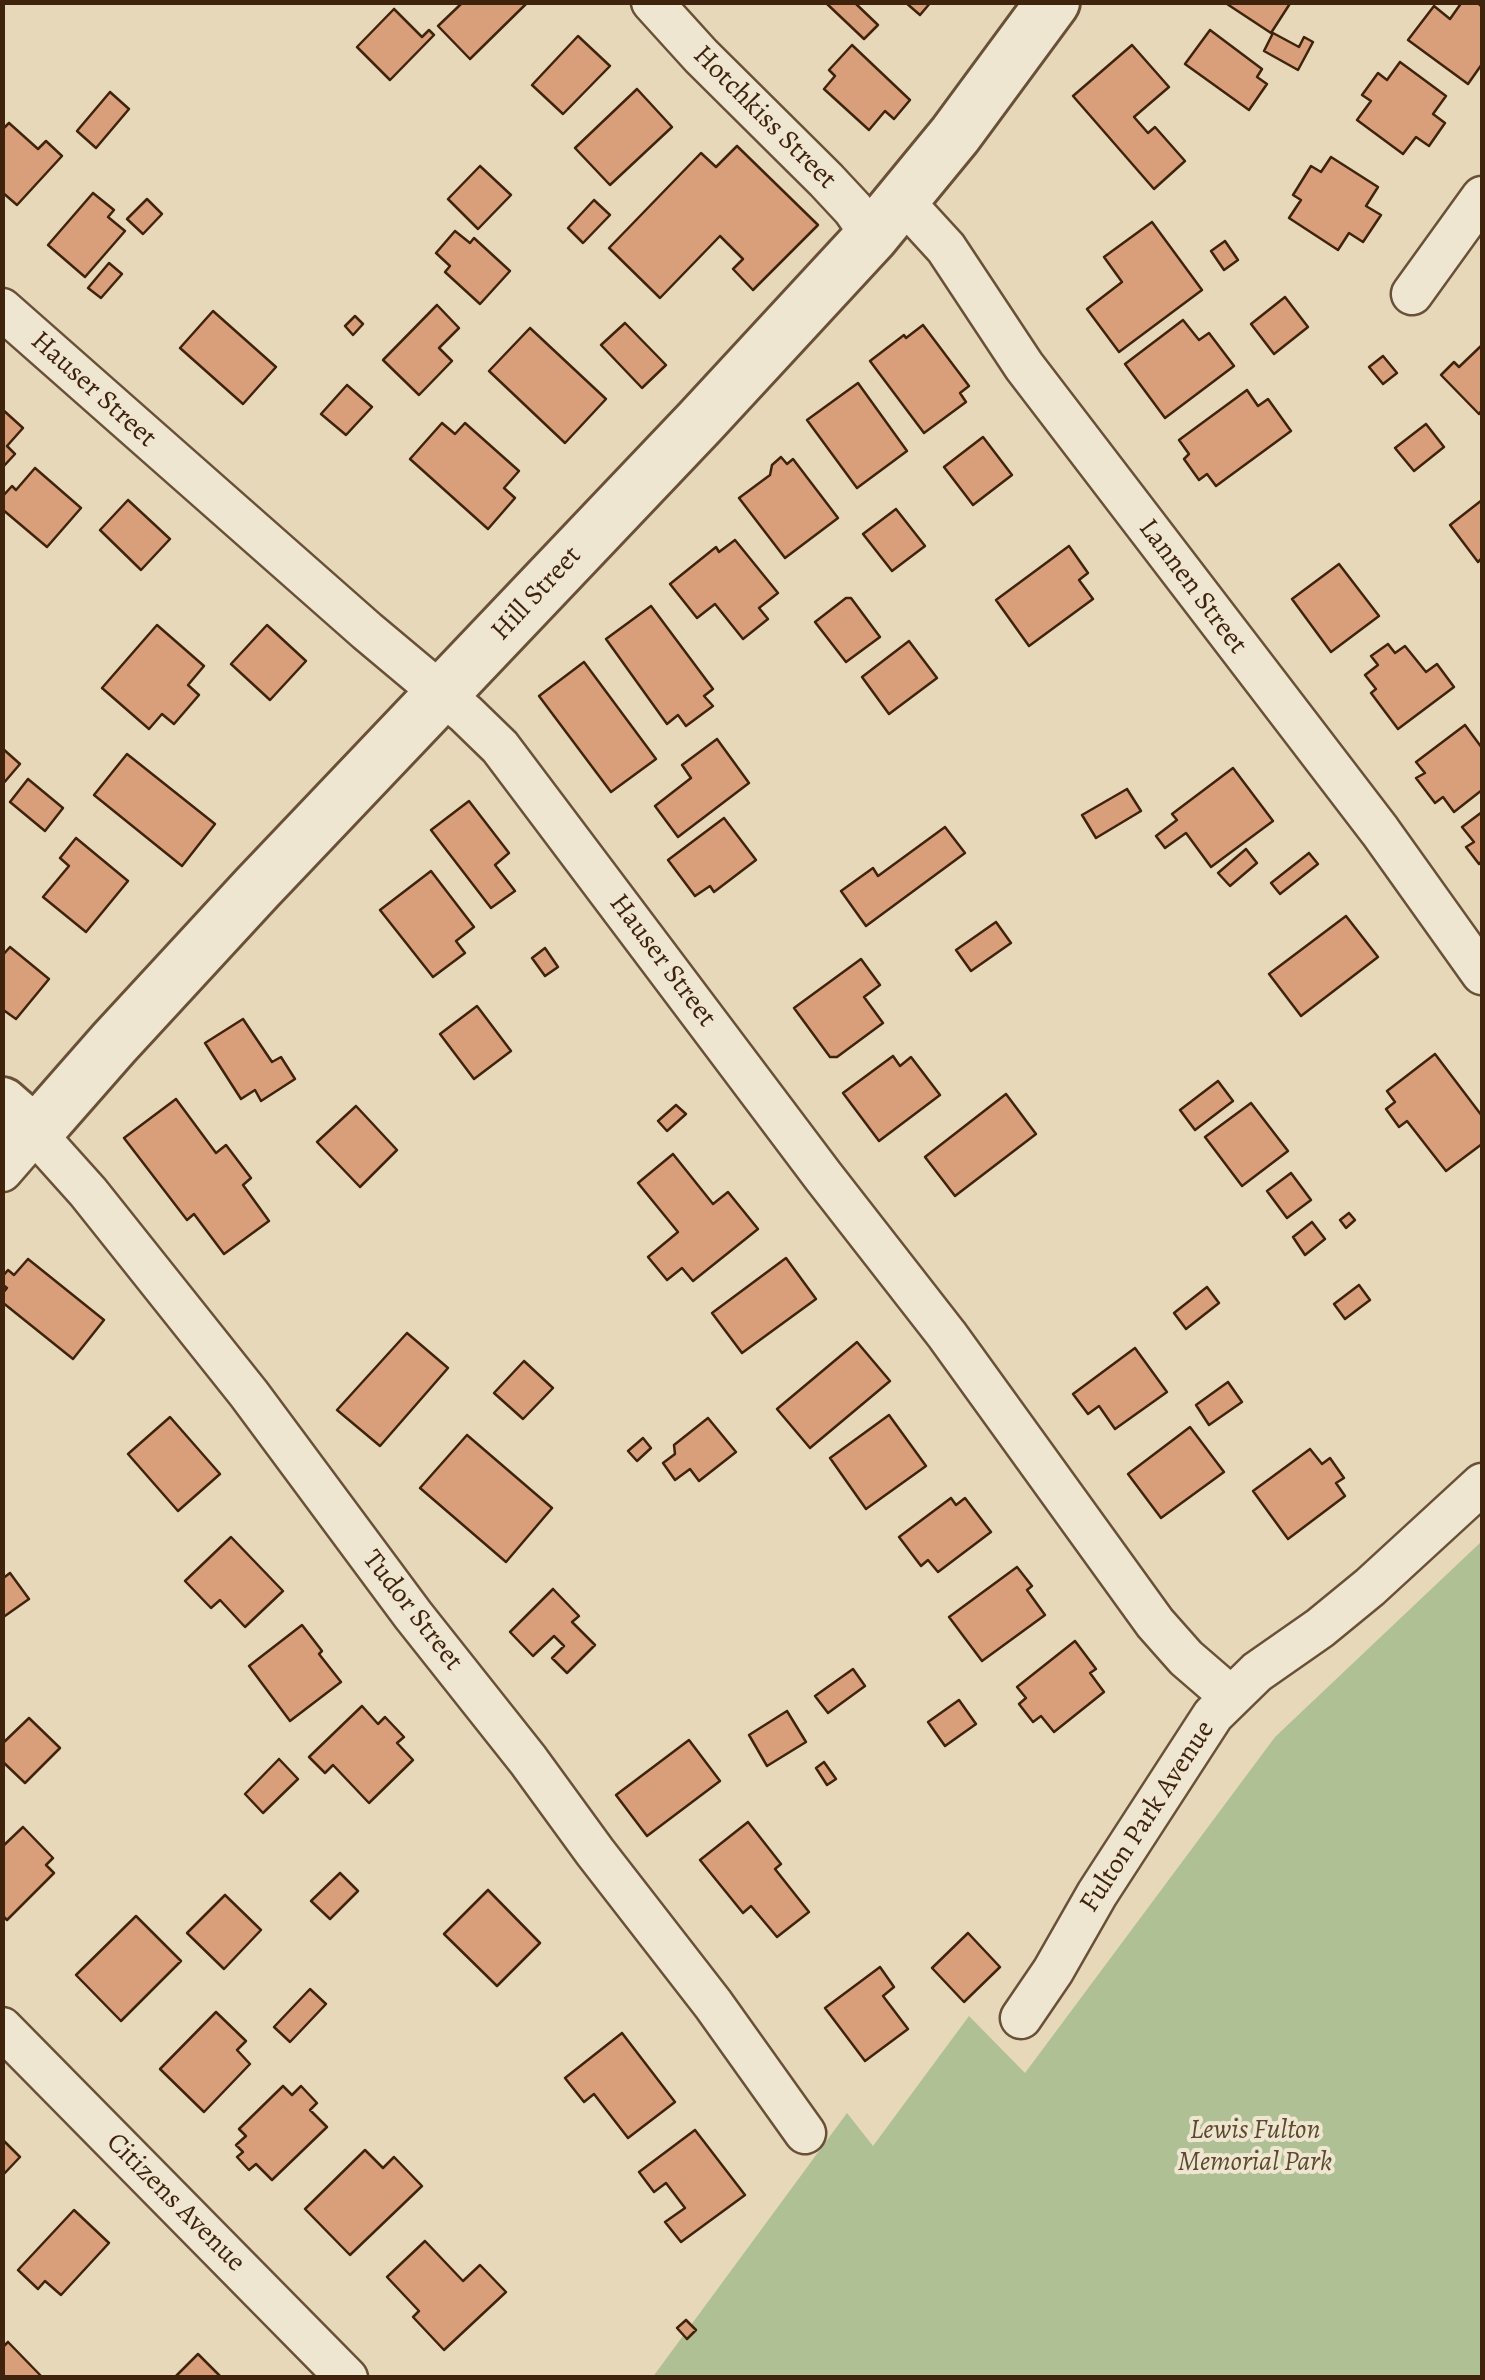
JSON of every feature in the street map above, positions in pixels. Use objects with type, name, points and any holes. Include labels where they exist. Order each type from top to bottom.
[{"type":"street","name":"Hotchkiss Street","points":[[652,2],[853,209],[887,218]]},
{"type":"street","name":"Hill Street","points":[[13,1136],[244,902],[887,218],[955,135],[1053,2]]},
{"type":"street","points":[[1412,294],[1482,197]]},
{"type":"street","name":"Lannen Street","points":[[887,218],[946,248],[1024,366],[1380,831],[1482,974]]},
{"type":"street","name":"Hauser Street","points":[[2,309],[484,730],[947,1335],[1155,1623],[1186,1658],[1230,1696]]},
{"type":"street","name":"Tudor Street","points":[[13,1136],[88,1192],[250,1394],[413,1615],[712,2004],[805,2133]]},
{"type":"street","name":"Fulton Park Avenue","points":[[1021,2018],[1213,1715],[1257,1672],[1370,1587],[1482,1484]]},
{"type":"street","name":"Citizens Avenue","points":[[2,2028],[347,2378]]},
{"type":"green space","name":"Lewis Fulton Memorial Park","points":[[1482,1541],[1482,2377],[652,2378],[847,2113],[873,2146],[969,2016],[1025,2073],[1275,1737]]},
{"type":"building","points":[[460,2],[528,2],[470,59],[438,26]]},
{"type":"building","points":[[825,2],[854,2],[878,25],[864,39]]},
{"type":"building","points":[[905,2],[931,2],[920,15]]},
{"type":"building","points":[[1224,2],[1291,2],[1271,33]]},
{"type":"building","points":[[1462,2],[1477,2],[1482,7],[1482,64],[1468,84],[1408,40],[1434,6],[1450,19]]},
{"type":"building","points":[[394,9],[422,37],[429,30],[434,35],[390,80],[357,47]]},
{"type":"building","points":[[1210,30],[1262,69],[1257,77],[1267,84],[1249,110],[1185,64]]},
{"type":"building","points":[[1273,33],[1299,47],[1304,37],[1313,42],[1298,70],[1264,51]]},
{"type":"building","points":[[578,36],[610,66],[563,114],[532,85]]},
{"type":"building","points":[[852,45],[910,100],[894,119],[885,111],[869,130],[824,89],[835,76],[829,70]]},
{"type":"building","points":[[1132,45],[1169,87],[1134,117],[1148,133],[1155,127],[1185,161],[1154,189],[1073,96]]},
{"type":"building","points":[[1400,62],[1446,96],[1433,114],[1445,123],[1429,146],[1416,137],[1403,154],[1357,120],[1371,101],[1362,95],[1378,73],[1387,80]]},
{"type":"building","points":[[637,89],[672,127],[610,185],[575,148]]},
{"type":"building","points":[[110,92],[129,109],[96,148],[77,131]]},
{"type":"building","points":[[9,123],[38,149],[46,141],[62,156],[17,205],[2,192],[2,130]]},
{"type":"building","points":[[737,146],[818,225],[753,290],[733,269],[743,259],[720,236],[660,298],[609,248],[701,153],[716,167]]},
{"type":"building","points":[[1331,157],[1378,187],[1366,206],[1381,215],[1363,242],[1349,233],[1338,250],[1289,218],[1301,200],[1293,195],[1311,166],[1321,172]]},
{"type":"building","points":[[480,166],[511,195],[478,229],[448,199]]},
{"type":"building","points":[[93,193],[114,210],[108,217],[125,231],[85,277],[48,245]]},
{"type":"building","points":[[147,199],[162,214],[143,234],[127,219]]},
{"type":"building","points":[[594,200],[610,215],[583,243],[568,228]]},
{"type":"building","points":[[1152,222],[1202,290],[1119,352],[1087,309],[1122,282],[1104,257]]},
{"type":"building","points":[[455,231],[470,243],[474,238],[510,271],[480,304],[445,272],[450,266],[436,253]]},
{"type":"building","points":[[1225,241],[1238,260],[1224,270],[1211,251]]},
{"type":"building","points":[[109,263],[122,274],[101,298],[88,288]]},
{"type":"building","points":[[1285,297],[1308,327],[1274,354],[1251,324]]},
{"type":"building","points":[[437,305],[459,328],[439,348],[452,361],[419,395],[383,360]]},
{"type":"building","points":[[213,311],[276,367],[243,404],[180,348]]},
{"type":"building","points":[[355,316],[363,324],[353,335],[345,326]]},
{"type":"building","points":[[1183,320],[1199,340],[1209,333],[1234,366],[1165,418],[1125,364]]},
{"type":"building","points":[[625,323],[666,365],[642,388],[601,345]]},
{"type":"building","points":[[923,325],[969,386],[960,393],[966,402],[924,433],[870,361]]},
{"type":"building","points":[[530,328],[606,399],[565,443],[489,371]]},
{"type":"building","points":[[1482,345],[1479,414],[1441,375],[1454,362],[1459,367]]},
{"type":"building","points":[[1383,356],[1397,373],[1383,384],[1369,367]]},
{"type":"building","points":[[858,383],[907,451],[857,488],[807,420]]},
{"type":"building","points":[[347,385],[372,407],[346,435],[321,414]]},
{"type":"building","points":[[1247,390],[1258,406],[1268,399],[1291,431],[1216,486],[1207,474],[1199,480],[1184,459],[1189,454],[1179,440]]},
{"type":"building","points":[[2,409],[23,428],[7,446],[15,454],[2,468]]},
{"type":"building","points":[[442,423],[455,434],[465,423],[519,471],[504,488],[515,498],[488,529],[410,459]]},
{"type":"building","points":[[1426,424],[1444,447],[1414,471],[1395,448]]},
{"type":"building","points":[[983,437],[1012,475],[973,505],[944,467]]},
{"type":"building","points":[[781,457],[787,464],[793,459],[838,518],[785,558],[739,498],[770,475],[772,465]]},
{"type":"building","points":[[35,468],[81,508],[47,547],[2,509],[2,497],[12,486],[16,490]]},
{"type":"building","points":[[128,500],[170,539],[141,570],[100,530]]},
{"type":"building","points":[[1482,500],[1482,558],[1478,562],[1450,525]]},
{"type":"building","points":[[896,509],[925,546],[892,571],[863,534]]},
{"type":"building","points":[[735,540],[778,593],[759,608],[768,619],[743,639],[715,604],[697,618],[670,584],[716,547],[719,552]]},
{"type":"building","points":[[1069,546],[1088,573],[1079,580],[1093,599],[1029,646],[996,600]]},
{"type":"building","points":[[1339,564],[1379,616],[1331,652],[1292,599]]},
{"type":"building","points":[[851,598],[880,637],[846,662],[815,622]]},
{"type":"building","points":[[651,606],[713,689],[704,696],[713,706],[686,726],[678,715],[667,724],[606,639]]},
{"type":"building","points":[[157,625],[204,666],[188,685],[199,695],[174,724],[162,714],[149,729],[102,688]]},
{"type":"building","points":[[267,625],[306,661],[270,700],[231,664]]},
{"type":"building","points":[[909,641],[937,678],[889,714],[862,677]]},
{"type":"building","points":[[1388,644],[1395,653],[1405,646],[1426,672],[1437,664],[1454,687],[1398,729],[1371,693],[1376,689],[1365,675],[1378,665],[1371,656]]},
{"type":"building","points":[[584,662],[656,759],[611,792],[539,696]]},
{"type":"building","points":[[1465,725],[1482,748],[1482,790],[1454,812],[1443,797],[1435,803],[1416,778],[1425,773],[1416,762]]},
{"type":"building","points":[[717,739],[749,783],[678,837],[655,806],[691,778],[682,765]]},
{"type":"building","points":[[2,748],[20,764],[2,785]]},
{"type":"building","points":[[127,754],[215,824],[182,866],[94,795]]},
{"type":"building","points":[[1233,768],[1273,821],[1211,867],[1186,833],[1165,848],[1156,836],[1177,820],[1172,814]]},
{"type":"building","points":[[28,779],[63,808],[45,831],[10,802]]},
{"type":"building","points":[[1127,789],[1141,811],[1096,838],[1082,815]]},
{"type":"building","points":[[469,801],[509,853],[495,865],[515,891],[491,908],[431,830]]},
{"type":"building","points":[[1482,812],[1479,864],[1466,847],[1474,842],[1462,827]]},
{"type":"building","points":[[724,818],[756,860],[714,892],[710,886],[695,896],[668,860]]},
{"type":"building","points":[[945,827],[965,853],[866,926],[841,891],[873,868],[878,876]]},
{"type":"building","points":[[76,838],[128,881],[86,932],[43,897],[69,866],[60,858]]},
{"type":"building","points":[[1246,849],[1257,863],[1230,886],[1218,873]]},
{"type":"building","points":[[1309,853],[1318,864],[1280,894],[1271,883]]},
{"type":"building","points":[[431,871],[474,927],[456,941],[465,953],[433,977],[380,910]]},
{"type":"building","points":[[1346,916],[1378,957],[1301,1016],[1269,974]]},
{"type":"building","points":[[996,922],[1011,943],[971,971],[956,950]]},
{"type":"building","points":[[10,947],[49,979],[16,1019],[2,1009],[2,956]]},
{"type":"building","points":[[545,948],[558,967],[545,976],[532,958]]},
{"type":"building","points":[[861,959],[880,985],[864,997],[883,1023],[837,1057],[830,1057],[794,1008]]},
{"type":"building","points":[[477,1006],[511,1051],[474,1079],[440,1034]]},
{"type":"building","points":[[243,1019],[272,1062],[281,1057],[295,1079],[261,1101],[255,1090],[241,1099],[205,1043]]},
{"type":"building","points":[[1435,1054],[1482,1116],[1482,1144],[1446,1171],[1407,1121],[1399,1127],[1386,1109],[1395,1102],[1387,1091]]},
{"type":"building","points":[[893,1056],[900,1066],[911,1057],[940,1095],[879,1141],[843,1093]]},
{"type":"building","points":[[1218,1081],[1233,1101],[1195,1130],[1180,1110]]},
{"type":"building","points":[[1006,1094],[1036,1134],[955,1196],[925,1157]]},
{"type":"building","points":[[176,1099],[216,1153],[226,1145],[251,1178],[243,1185],[269,1221],[224,1254],[194,1214],[187,1220],[124,1138]]},
{"type":"building","points":[[1251,1103],[1288,1151],[1242,1186],[1205,1137]]},
{"type":"building","points":[[676,1105],[686,1114],[667,1131],[658,1121]]},
{"type":"building","points":[[356,1106],[397,1150],[360,1187],[317,1142]]},
{"type":"building","points":[[673,1154],[713,1204],[728,1192],[758,1229],[693,1281],[682,1268],[667,1280],[648,1257],[678,1232],[638,1183]]},
{"type":"building","points":[[1291,1173],[1311,1200],[1287,1218],[1267,1191]]},
{"type":"building","points":[[1349,1213],[1355,1220],[1346,1228],[1340,1220]]},
{"type":"building","points":[[1312,1222],[1325,1239],[1305,1255],[1293,1237]]},
{"type":"building","points":[[786,1258],[816,1299],[742,1353],[712,1313]]},
{"type":"building","points":[[28,1259],[104,1320],[73,1359],[2,1302],[7,1288],[2,1277],[8,1270],[14,1275]]},
{"type":"building","points":[[1359,1285],[1370,1300],[1345,1319],[1334,1304]]},
{"type":"building","points":[[1207,1287],[1219,1303],[1186,1329],[1174,1313]]},
{"type":"building","points":[[407,1333],[448,1368],[380,1446],[337,1410]]},
{"type":"building","points":[[857,1342],[890,1381],[810,1448],[777,1409]]},
{"type":"building","points":[[1135,1348],[1167,1392],[1115,1429],[1099,1406],[1088,1414],[1073,1394]]},
{"type":"building","points":[[524,1361],[553,1388],[523,1419],[494,1393]]},
{"type":"building","points":[[1228,1382],[1242,1402],[1209,1425],[1196,1405]]},
{"type":"building","points":[[889,1415],[926,1466],[866,1509],[830,1458]]},
{"type":"building","points":[[170,1417],[220,1474],[178,1511],[128,1454]]},
{"type":"building","points":[[708,1418],[736,1452],[699,1481],[690,1469],[675,1480],[663,1463],[675,1454],[674,1445]]},
{"type":"building","points":[[1190,1427],[1224,1472],[1161,1518],[1128,1474]]},
{"type":"building","points":[[467,1435],[552,1508],[506,1562],[420,1488]]},
{"type":"building","points":[[643,1438],[651,1448],[637,1461],[628,1451]]},
{"type":"building","points":[[1310,1449],[1322,1464],[1330,1458],[1344,1478],[1336,1483],[1345,1496],[1288,1539],[1253,1491]]},
{"type":"building","points":[[951,1498],[956,1505],[965,1498],[991,1532],[938,1572],[928,1560],[921,1566],[899,1537]]},
{"type":"building","points":[[231,1537],[283,1591],[245,1627],[220,1600],[211,1608],[185,1581]]},
{"type":"building","points":[[1017,1567],[1032,1586],[1027,1590],[1045,1615],[982,1661],[949,1617]]},
{"type":"building","points":[[10,1573],[29,1599],[2,1618],[2,1579]]},
{"type":"building","points":[[553,1589],[579,1616],[572,1622],[595,1645],[567,1673],[552,1658],[564,1646],[554,1636],[533,1656],[510,1632]]},
{"type":"building","points":[[302,1625],[341,1682],[290,1721],[249,1666]]},
{"type":"building","points":[[1075,1641],[1096,1669],[1090,1673],[1104,1692],[1054,1732],[1041,1716],[1033,1722],[1019,1704],[1026,1698],[1017,1687]]},
{"type":"building","points":[[853,1669],[865,1686],[828,1713],[815,1696]]},
{"type":"building","points":[[959,1700],[976,1724],[945,1746],[928,1722]]},
{"type":"building","points":[[362,1706],[378,1724],[385,1717],[404,1737],[397,1743],[413,1760],[369,1803],[333,1765],[325,1773],[309,1757]]},
{"type":"building","points":[[787,1711],[806,1742],[767,1766],[749,1735]]},
{"type":"building","points":[[29,1718],[60,1748],[25,1783],[2,1761],[2,1744]]},
{"type":"building","points":[[689,1740],[720,1781],[647,1836],[616,1795]]},
{"type":"building","points":[[279,1759],[298,1779],[263,1813],[245,1794]]},
{"type":"building","points":[[824,1762],[836,1779],[827,1785],[816,1768]]},
{"type":"building","points":[[748,1822],[781,1864],[775,1869],[809,1912],[777,1937],[751,1906],[743,1913],[700,1860]]},
{"type":"building","points":[[23,1827],[53,1858],[46,1865],[54,1873],[7,1920],[2,1915],[2,1847]]},
{"type":"building","points":[[340,1873],[358,1891],[330,1919],[311,1901]]},
{"type":"building","points":[[488,1890],[540,1943],[497,1986],[444,1934]]},
{"type":"building","points":[[225,1895],[261,1930],[224,1969],[187,1933]]},
{"type":"building","points":[[136,1916],[181,1961],[121,2021],[76,1975]]},
{"type":"building","points":[[968,1933],[1000,1967],[964,2002],[932,1968]]},
{"type":"building","points":[[880,1967],[894,1987],[883,1996],[908,2029],[865,2061],[825,2008]]},
{"type":"building","points":[[310,1989],[326,2004],[290,2042],[274,2027]]},
{"type":"building","points":[[216,2012],[246,2041],[237,2050],[250,2064],[204,2112],[160,2069]]},
{"type":"building","points":[[622,2033],[675,2102],[628,2138],[594,2094],[584,2102],[565,2078]]},
{"type":"building","points":[[283,2086],[292,2095],[301,2086],[317,2103],[310,2110],[327,2127],[272,2180],[256,2164],[249,2170],[237,2157],[243,2152],[236,2145],[246,2136],[239,2129]]},
{"type":"building","points":[[695,2130],[745,2195],[681,2242],[665,2222],[685,2208],[666,2183],[654,2192],[639,2172]]},
{"type":"building","points":[[2,2143],[20,2157],[2,2176]]},
{"type":"building","points":[[365,2150],[383,2168],[394,2157],[422,2186],[350,2255],[305,2209]]},
{"type":"building","points":[[74,2210],[109,2243],[61,2295],[45,2281],[38,2289],[18,2270]]},
{"type":"building","points":[[425,2241],[463,2281],[480,2265],[506,2292],[444,2350],[413,2317],[419,2311],[387,2277]]},
{"type":"building","points":[[686,2320],[696,2330],[687,2339],[677,2328]]},
{"type":"building","points":[[8,2342],[43,2378],[2,2378],[2,2348]]},
{"type":"building","points":[[198,2354],[222,2378],[174,2378]]}]
